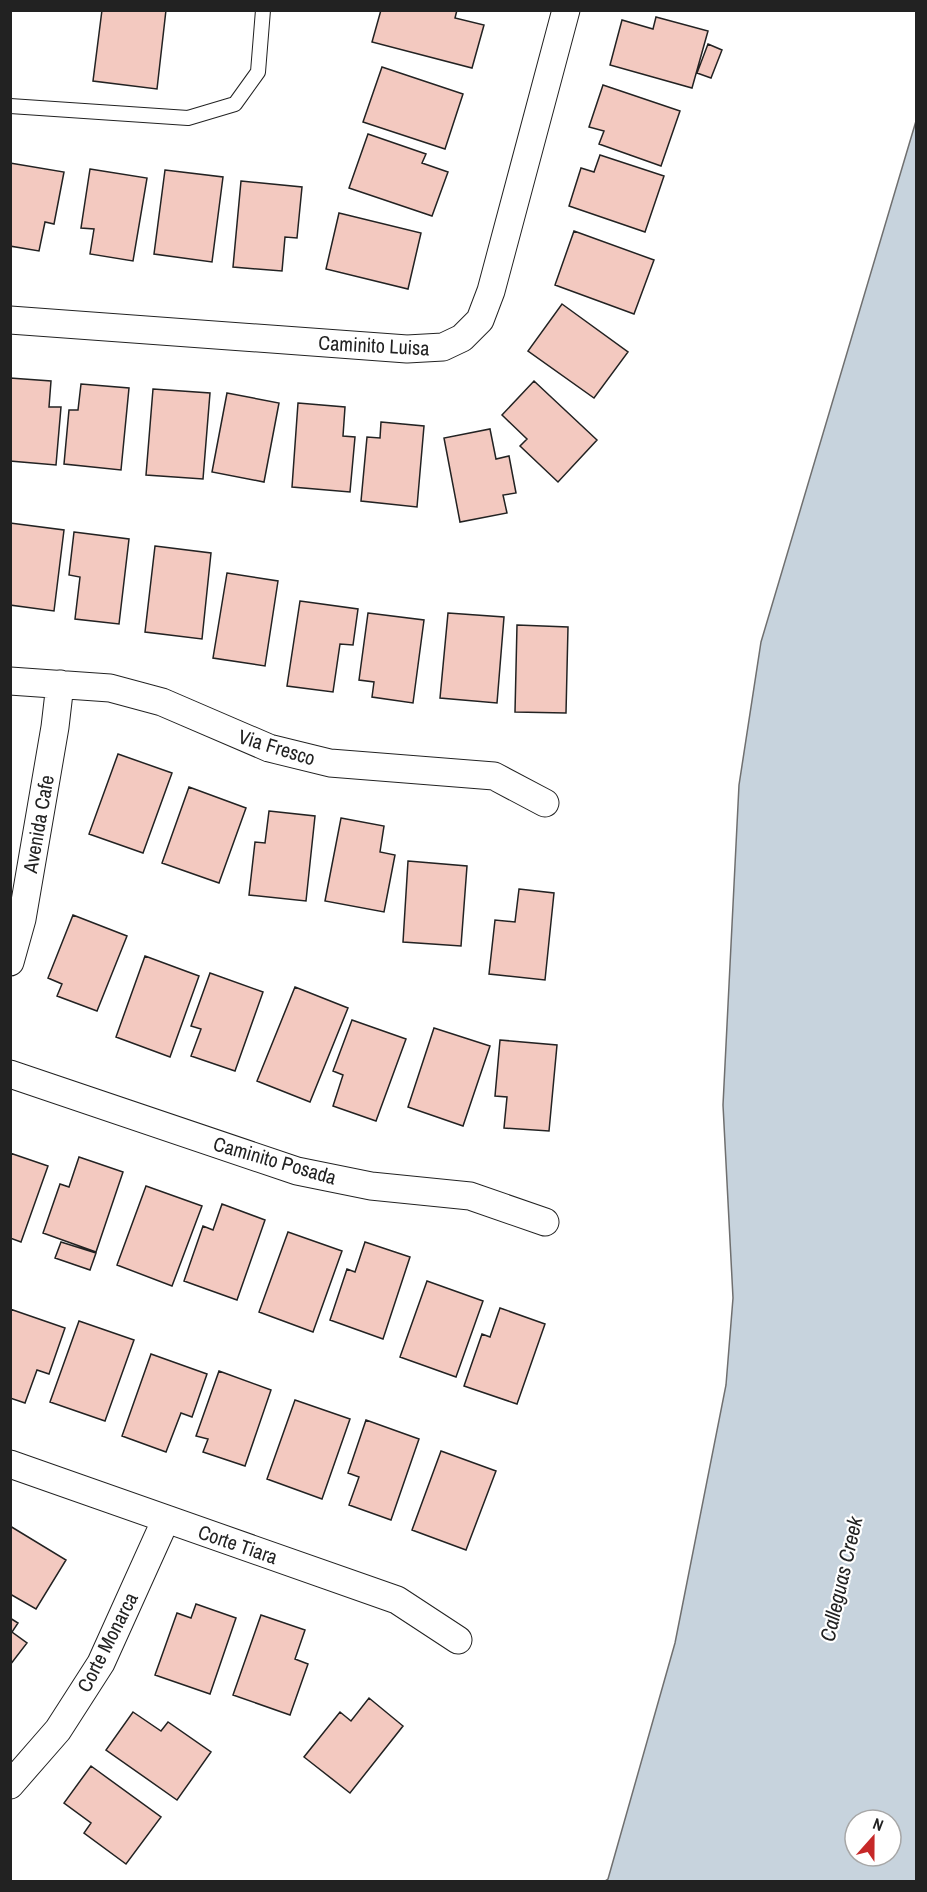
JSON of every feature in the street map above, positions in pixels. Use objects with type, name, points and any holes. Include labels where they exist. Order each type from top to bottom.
[{"type":"street","name":"Caminito Luisa","points":[[10,320],[407,349],[442,347],[462,338],[480,320],[491,291],[566,10]]},
{"type":"street","name":"Via Fresco","points":[[10,681],[110,688],[162,702],[268,748],[330,763],[494,776],[545,803]]},
{"type":"street","name":"Avenida Cafe","points":[[10,962],[22,919],[55,727],[60,684]]},
{"type":"street","name":"Caminito Posada","points":[[10,1074],[297,1171],[371,1186],[470,1196],[545,1222]]},
{"type":"street","name":"Corte Tiara","points":[[10,1464],[397,1600],[458,1640]]},
{"type":"street","name":"Corte Monarca","points":[[10,1785],[58,1730],[101,1663],[166,1519]]},
{"type":"lane","points":[[10,106],[188,118],[235,104],[258,72],[263,10]]},
{"type":"water","name":"Calleguas Creek","points":[[916,121],[916,1881],[605,1881],[608,1879],[675,1643],[726,1385],[733,1298],[723,1105],[739,785],[761,642]]},
{"type":"building","points":[[102,10],[166,10],[157,89],[93,81]]},
{"type":"building","points":[[381,10],[457,10],[455,18],[484,25],[472,68],[372,42]]},
{"type":"building","points":[[656,17],[708,31],[692,88],[610,65],[622,20],[653,29]]},
{"type":"building","points":[[708,44],[722,50],[711,78],[697,73]]},
{"type":"building","points":[[382,67],[463,94],[445,149],[363,122]]},
{"type":"building","points":[[603,85],[680,111],[661,166],[599,144],[604,131],[589,127]]},
{"type":"building","points":[[368,134],[426,154],[422,163],[448,172],[432,216],[349,188]]},
{"type":"building","points":[[600,155],[664,176],[645,232],[569,206],[581,168],[594,172]]},
{"type":"building","points":[[10,163],[64,172],[54,224],[45,222],[39,251],[10,246]]},
{"type":"building","points":[[90,169],[147,178],[133,261],[90,254],[94,229],[81,228]]},
{"type":"building","points":[[165,170],[223,177],[212,262],[154,254]]},
{"type":"building","points":[[241,181],[302,187],[297,238],[285,237],[282,271],[233,267]]},
{"type":"building","points":[[339,213],[421,233],[408,289],[326,269]]},
{"type":"building","points":[[574,231],[654,260],[634,314],[555,285]]},
{"type":"building","points":[[562,304],[628,352],[594,398],[528,351]]},
{"type":"building","points":[[10,378],[51,381],[49,407],[61,407],[56,465],[10,461]]},
{"type":"building","points":[[534,381],[597,440],[558,482],[520,446],[527,439],[502,415]]},
{"type":"building","points":[[81,384],[129,388],[121,470],[64,464],[69,410],[78,410]]},
{"type":"building","points":[[153,389],[210,393],[203,479],[146,475]]},
{"type":"building","points":[[227,393],[279,403],[264,482],[212,472]]},
{"type":"building","points":[[298,403],[345,407],[343,436],[355,437],[350,492],[292,487]]},
{"type":"building","points":[[381,422],[424,426],[417,507],[361,501],[367,437],[380,438]]},
{"type":"building","points":[[490,429],[496,459],[509,456],[516,493],[503,495],[507,513],[460,522],[444,438]]},
{"type":"building","points":[[10,523],[64,530],[54,611],[10,605]]},
{"type":"building","points":[[74,532],[129,539],[119,624],[75,619],[80,577],[69,575]]},
{"type":"building","points":[[155,546],[211,553],[202,639],[145,632]]},
{"type":"building","points":[[227,573],[278,581],[265,666],[213,658]]},
{"type":"building","points":[[300,601],[358,609],[353,645],[340,644],[333,692],[287,686]]},
{"type":"building","points":[[368,613],[424,620],[413,703],[372,697],[374,682],[359,680]]},
{"type":"building","points":[[448,613],[504,617],[497,703],[440,698]]},
{"type":"building","points":[[517,625],[568,627],[566,713],[515,712]]},
{"type":"building","points":[[118,754],[172,773],[143,853],[89,834]]},
{"type":"building","points":[[189,787],[246,808],[219,883],[162,863]]},
{"type":"building","points":[[269,811],[315,816],[306,901],[249,895],[255,842],[265,843]]},
{"type":"building","points":[[341,818],[384,826],[380,852],[395,855],[384,912],[325,901]]},
{"type":"building","points":[[408,861],[467,866],[461,946],[403,942]]},
{"type":"building","points":[[519,889],[554,893],[545,980],[489,974],[495,920],[515,922]]},
{"type":"building","points":[[73,915],[127,936],[97,1011],[57,996],[62,984],[48,978]]},
{"type":"building","points":[[145,956],[199,976],[170,1057],[116,1037]]},
{"type":"building","points":[[210,973],[263,992],[235,1071],[191,1056],[201,1029],[191,1026]]},
{"type":"building","points":[[295,987],[348,1008],[310,1102],[257,1081]]},
{"type":"building","points":[[352,1020],[406,1039],[376,1121],[333,1106],[343,1075],[333,1071]]},
{"type":"building","points":[[434,1028],[490,1046],[463,1126],[408,1107]]},
{"type":"building","points":[[500,1040],[557,1045],[549,1131],[504,1128],[507,1097],[495,1096]]},
{"type":"building","points":[[10,1153],[48,1166],[21,1242],[10,1238]]},
{"type":"building","points":[[79,1157],[123,1172],[96,1252],[43,1233],[60,1184],[69,1187]]},
{"type":"building","points":[[146,1186],[202,1206],[172,1286],[117,1265]]},
{"type":"building","points":[[222,1204],[265,1220],[237,1300],[184,1281],[203,1226],[213,1230]]},
{"type":"building","points":[[288,1232],[342,1251],[313,1332],[259,1312]]},
{"type":"building","points":[[61,1242],[96,1253],[90,1270],[55,1258]]},
{"type":"building","points":[[365,1242],[410,1257],[383,1339],[330,1320],[347,1269],[355,1272]]},
{"type":"building","points":[[427,1281],[483,1301],[456,1377],[400,1357]]},
{"type":"building","points":[[500,1308],[545,1324],[517,1404],[464,1386],[482,1334],[490,1337]]},
{"type":"building","points":[[10,1309],[65,1328],[49,1374],[37,1370],[25,1403],[10,1398]]},
{"type":"building","points":[[79,1321],[134,1340],[105,1421],[50,1402]]},
{"type":"building","points":[[151,1354],[207,1374],[192,1417],[181,1413],[166,1452],[122,1436]]},
{"type":"building","points":[[219,1371],[271,1390],[245,1466],[203,1452],[208,1439],[196,1436]]},
{"type":"building","points":[[295,1400],[350,1419],[322,1499],[267,1479]]},
{"type":"building","points":[[366,1420],[419,1439],[391,1520],[349,1505],[359,1477],[348,1473]]},
{"type":"building","points":[[441,1451],[496,1471],[466,1550],[412,1530]]},
{"type":"building","points":[[10,1526],[66,1560],[36,1609],[10,1594]]},
{"type":"building","points":[[196,1604],[236,1618],[210,1694],[155,1675],[177,1613],[191,1618]]},
{"type":"building","points":[[261,1615],[305,1630],[295,1659],[308,1664],[290,1715],[233,1695]]},
{"type":"building","points":[[10,1618],[18,1623],[12,1632],[27,1643],[10,1665]]},
{"type":"building","points":[[369,1698],[403,1726],[350,1793],[304,1757],[340,1712],[351,1721]]},
{"type":"building","points":[[133,1712],[161,1731],[168,1722],[211,1752],[177,1800],[106,1750]]},
{"type":"building","points":[[91,1766],[161,1817],[126,1864],[84,1833],[91,1823],[64,1803]]}]
